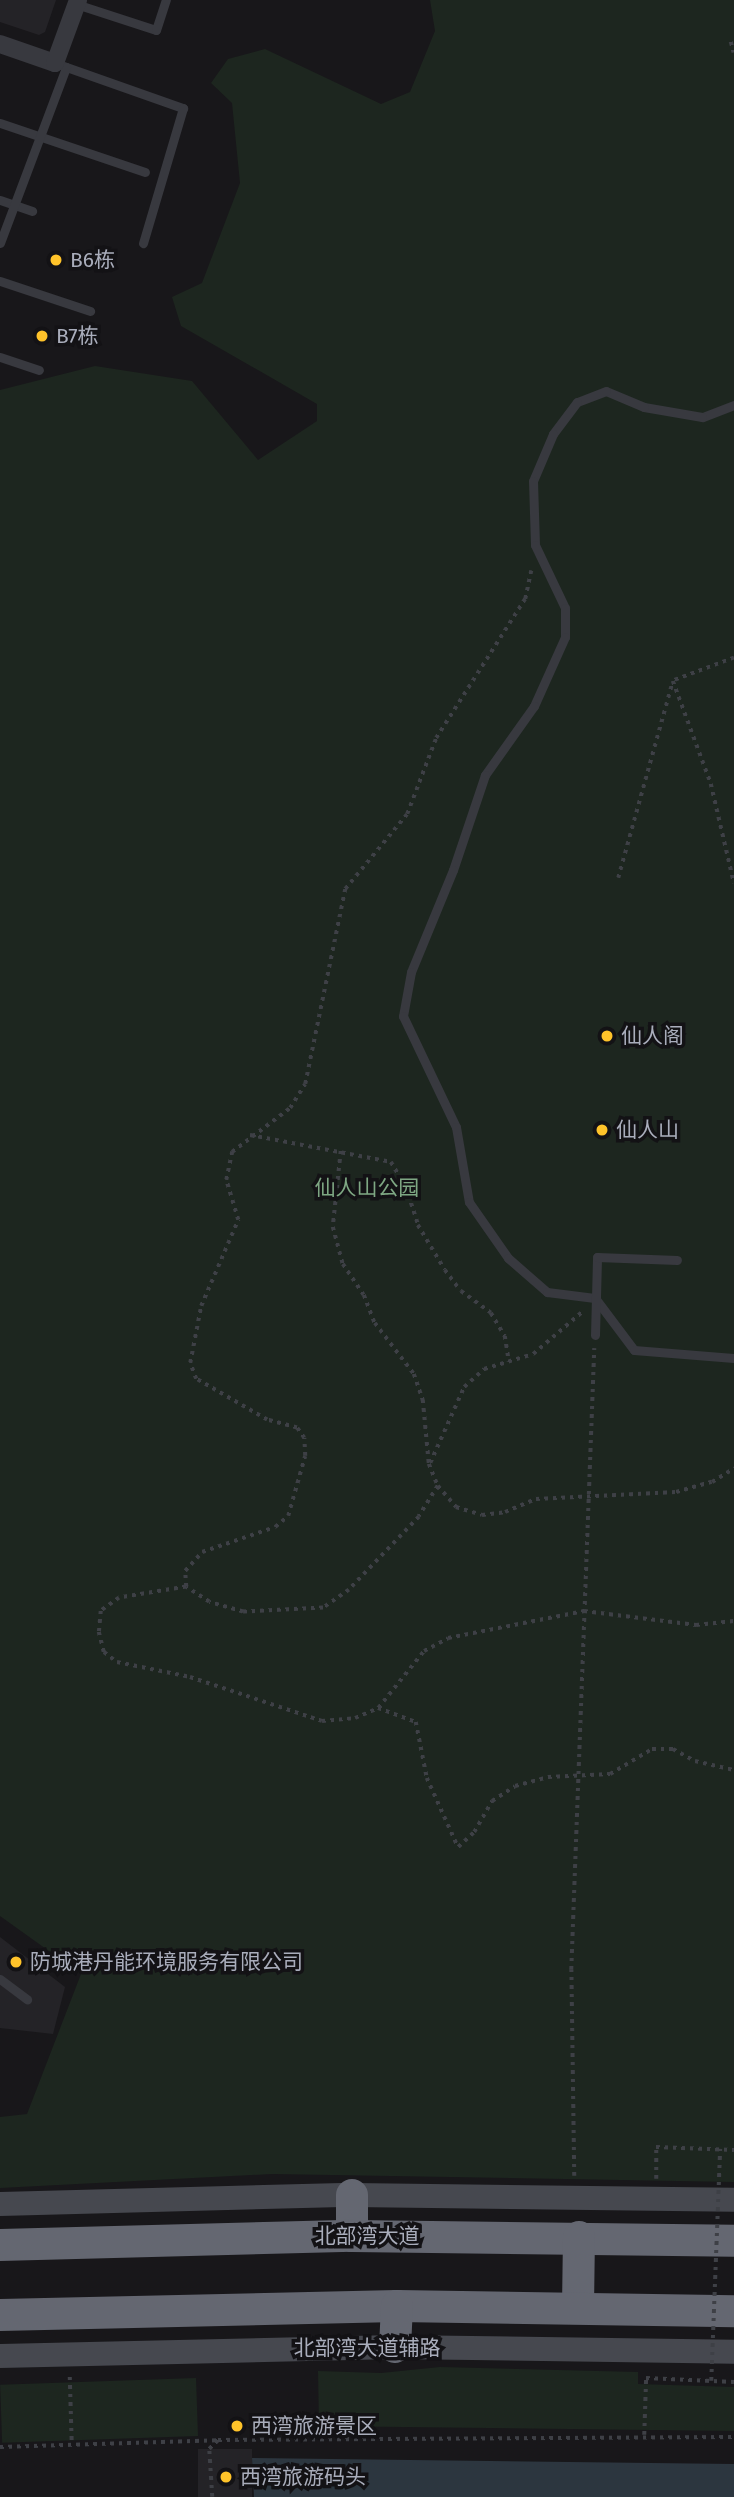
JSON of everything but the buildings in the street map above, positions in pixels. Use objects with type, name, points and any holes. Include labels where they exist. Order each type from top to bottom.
[{"type":"highway","points":[[352,2195],[352,2236]]},
{"type":"highway","name":"北部湾大道","points":[[0,2245],[352,2236],[734,2241]]},
{"type":"highway","points":[[578,2307],[579,2237]]},
{"type":"highway","points":[[396,2347],[397,2306]]},
{"type":"highway","points":[[0,2315],[397,2306],[734,2311]]},
{"type":"main road","points":[[0,2204],[352,2195],[734,2200]]},
{"type":"main road","name":"北部湾大道辅路","points":[[0,2356],[396,2347],[734,2352]]},
{"type":"street","points":[[0,44],[61,65],[77,2]]},
{"type":"lane","points":[[77,2],[156,30],[166,0]]},
{"type":"lane","points":[[0,243],[30,154],[42,137],[61,65],[183,108],[144,243]]},
{"type":"lane","points":[[0,123],[145,172]]},
{"type":"lane","points":[[0,200],[32,211]]},
{"type":"lane","points":[[0,281],[90,311]]},
{"type":"lane","points":[[0,357],[39,370]]},
{"type":"lane","points":[[734,405],[702,417],[644,407],[606,391],[578,402],[553,434],[533,481],[535,545],[565,608],[565,637],[534,706],[485,775],[453,870],[411,972],[403,1016],[456,1126],[469,1202],[508,1258],[547,1292],[596,1298],[635,1350],[734,1359]]},
{"type":"lane","points":[[595,1335],[597,1257],[677,1259]]},
{"type":"lane","points":[[0,1979],[27,1999]]},
{"type":"path","points":[[731,42],[734,52]]},
{"type":"path","points":[[186,1587],[185,1571],[202,1552],[275,1527],[288,1516],[305,1456],[304,1438],[297,1428],[267,1420],[196,1379],[190,1363],[201,1306],[238,1220],[226,1180],[232,1152],[250,1135],[290,1108],[305,1084],[345,889],[407,814],[436,738],[525,599],[535,545]]},
{"type":"path","points":[[673,681],[734,658]]},
{"type":"path","points":[[618,878],[673,681]]},
{"type":"path","points":[[673,681],[710,785],[734,883]]},
{"type":"path","points":[[250,1135],[391,1162],[406,1187],[418,1225],[445,1270],[461,1292],[491,1313],[505,1336],[509,1362]]},
{"type":"path","points":[[341,1152],[333,1227],[343,1264],[364,1295],[375,1323],[414,1374],[423,1400],[429,1464],[438,1486],[456,1507],[482,1515],[505,1512],[536,1499],[676,1492],[712,1482],[734,1468]]},
{"type":"path","points":[[429,1464],[464,1387],[484,1369],[533,1354],[596,1298]]},
{"type":"path","points":[[574,2181],[571,1970],[595,1335]]},
{"type":"path","points":[[438,1486],[419,1517],[349,1590],[323,1608],[243,1612],[209,1602],[186,1587],[119,1598],[101,1611],[99,1632],[104,1652],[117,1662],[190,1677],[322,1721],[355,1718],[378,1708],[424,1651],[448,1638],[584,1611],[696,1625],[734,1621]]},
{"type":"path","points":[[378,1708],[416,1722],[427,1778],[458,1847],[474,1832],[492,1801],[515,1786],[548,1777],[610,1774],[652,1749],[673,1749],[695,1761],[734,1769]]},
{"type":"path","points":[[664,2147],[734,2150]]},
{"type":"path","points":[[711,2381],[720,2149]]},
{"type":"path","points":[[644,2436],[647,2350]]},
{"type":"path","points":[[70,2353],[72,2445]]},
{"type":"path","points":[[646,2378],[734,2382]]},
{"type":"path","points":[[0,2447],[218,2440],[734,2437]]},
{"type":"path","points":[[212,2497],[209,2449],[218,2440]]},
{"type":"shaded area","points":[[0,0],[56,0],[45,32],[39,35],[0,22]]},
{"type":"shaded area","name":"防城港丹能环境服务有限公司","points":[[0,1937],[65,1987],[53,2034],[0,2028]]},
{"type":"shaded area","name":"西湾旅游码头","points":[[198,2449],[252,2449],[252,2497],[198,2497]]},
{"type":"shaded area","points":[[252,2458],[734,2464],[734,2497],[254,2497]]},
{"type":"green space","name":"仙人山公园","points":[[430,0],[734,0],[734,2182],[272,2174],[0,2188],[0,2117],[27,2114],[81,1974],[0,1916],[0,390],[95,366],[192,381],[258,460],[317,421],[317,404],[181,326],[172,297],[202,283],[240,183],[232,103],[211,83],[228,59],[265,49],[381,104],[410,92],[435,31]]},
{"type":"green space","points":[[440,2367],[638,2372],[638,2384],[734,2387],[734,2431],[319,2426],[318,2371],[381,2373]]},
{"type":"green space","points":[[196,2378],[198,2436],[2,2443],[0,2385]]},
{"type":"place","name":"B6栋","points":[[56,260]]},
{"type":"place","name":"B7栋","points":[[42,336]]},
{"type":"place","name":"仙人阁","points":[[607,1036]]},
{"type":"place","name":"仙人山","points":[[602,1130]]},
{"type":"place","name":"防城港丹能环境服务有限公司","points":[[16,1962]]},
{"type":"place","name":"西湾旅游景区","points":[[237,2426]]},
{"type":"place","name":"西湾旅游码头","points":[[226,2477]]}]
